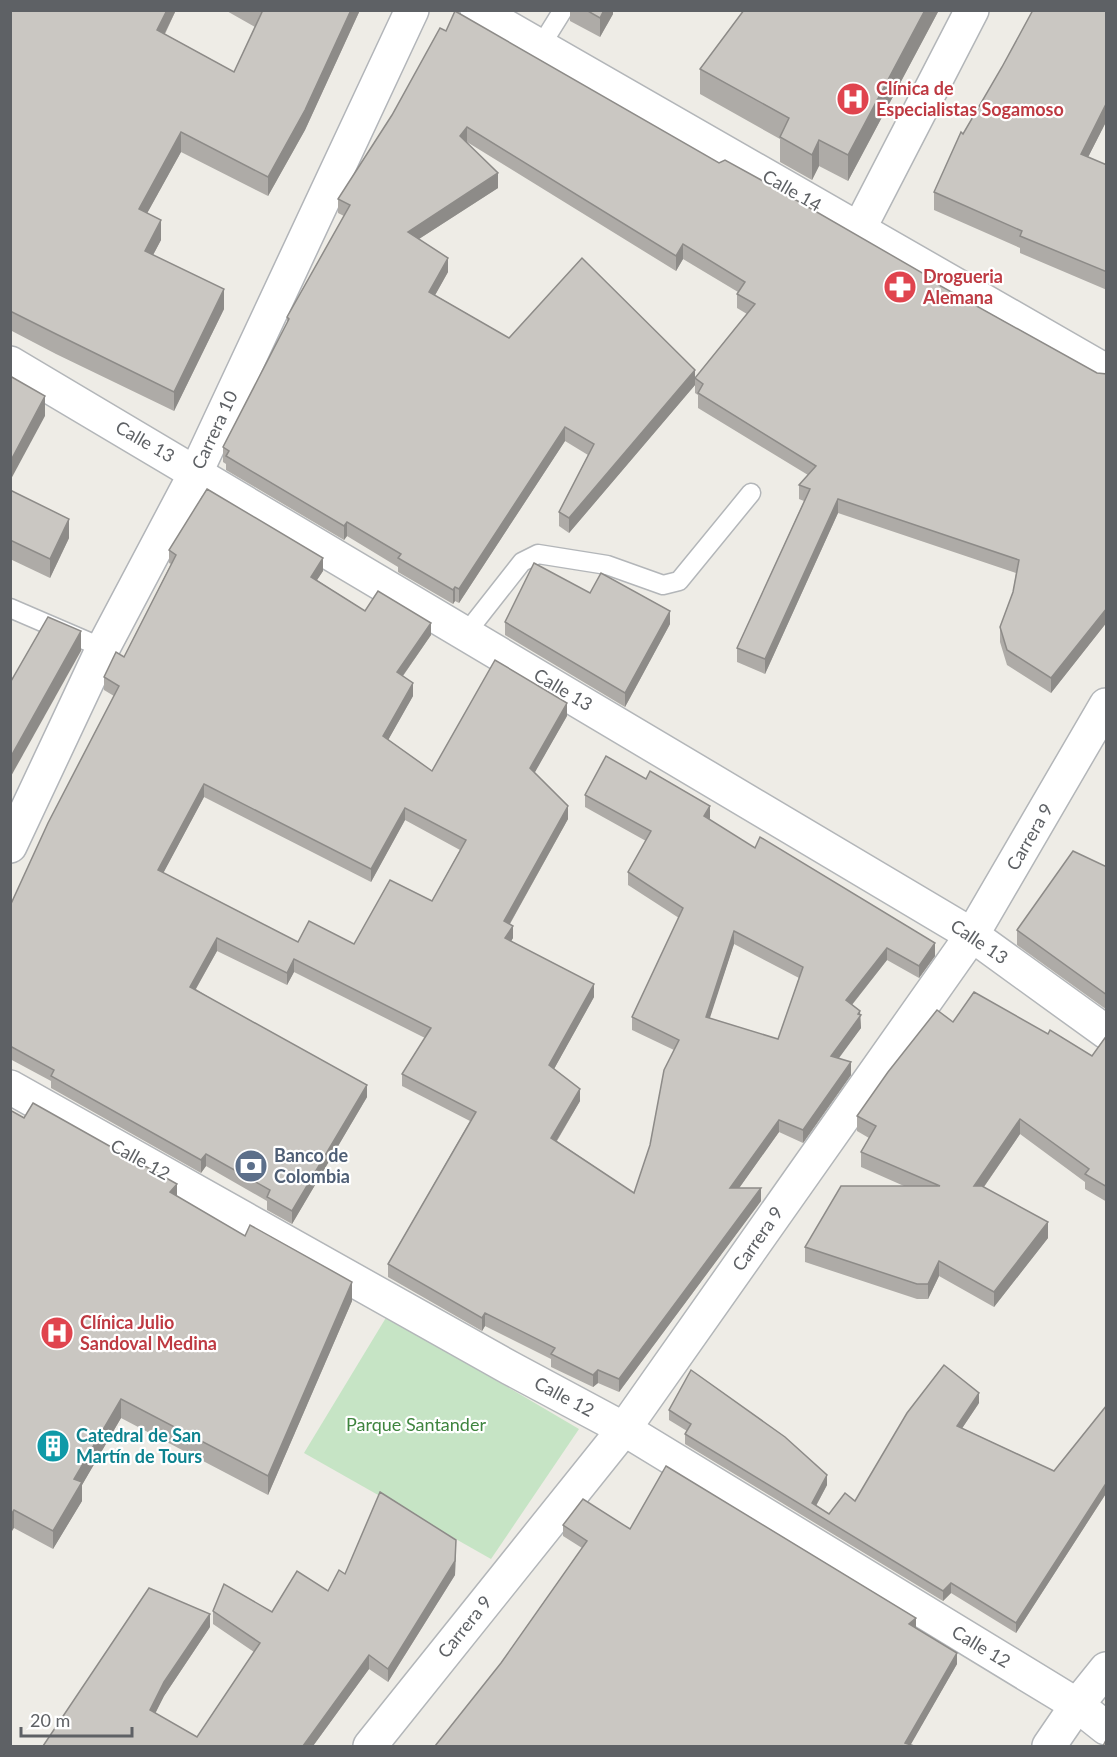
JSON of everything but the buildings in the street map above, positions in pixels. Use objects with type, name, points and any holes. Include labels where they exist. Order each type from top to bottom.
[{"type":"street","name":"Carrera 10","points":[[10,846],[103,648],[196,472],[412,10]]},
{"type":"street","name":"Calle 14","points":[[477,10],[1107,371]]},
{"type":"street","points":[[859,229],[972,10]]},
{"type":"street","name":"Calle 13","points":[[10,363],[463,630],[972,935],[1107,1032]]},
{"type":"street","name":"Carrera 9","points":[[370,1746],[624,1429],[972,935],[1107,705]]},
{"type":"street","name":"Calle 12","points":[[10,1087],[500,1362],[624,1429],[1077,1706],[1107,1728]]},
{"type":"street","points":[[1049,1746],[1077,1706],[1107,1670]]},
{"type":"lane","points":[[540,47],[563,10]]},
{"type":"lane","points":[[463,630],[468,632],[522,562],[538,554],[607,565],[663,585],[679,581],[751,493]]},
{"type":"lane","points":[[12,612],[103,648]]},
{"type":"green space","name":"Parque Santander","points":[[387,1316],[579,1429],[491,1559],[304,1453]]},
{"type":"place","name":"Clínica de Especialistas Sogamoso","points":[[853,99]]},
{"type":"place","name":"Drogueria Alemana","points":[[900,287]]},
{"type":"place","name":"Banco de Colombia","points":[[251,1166]]},
{"type":"place","name":"Clínica Julio Sandoval Medina","points":[[57,1333]]},
{"type":"place","name":"Catedral de San Martín de Tours","points":[[53,1446]]}]
